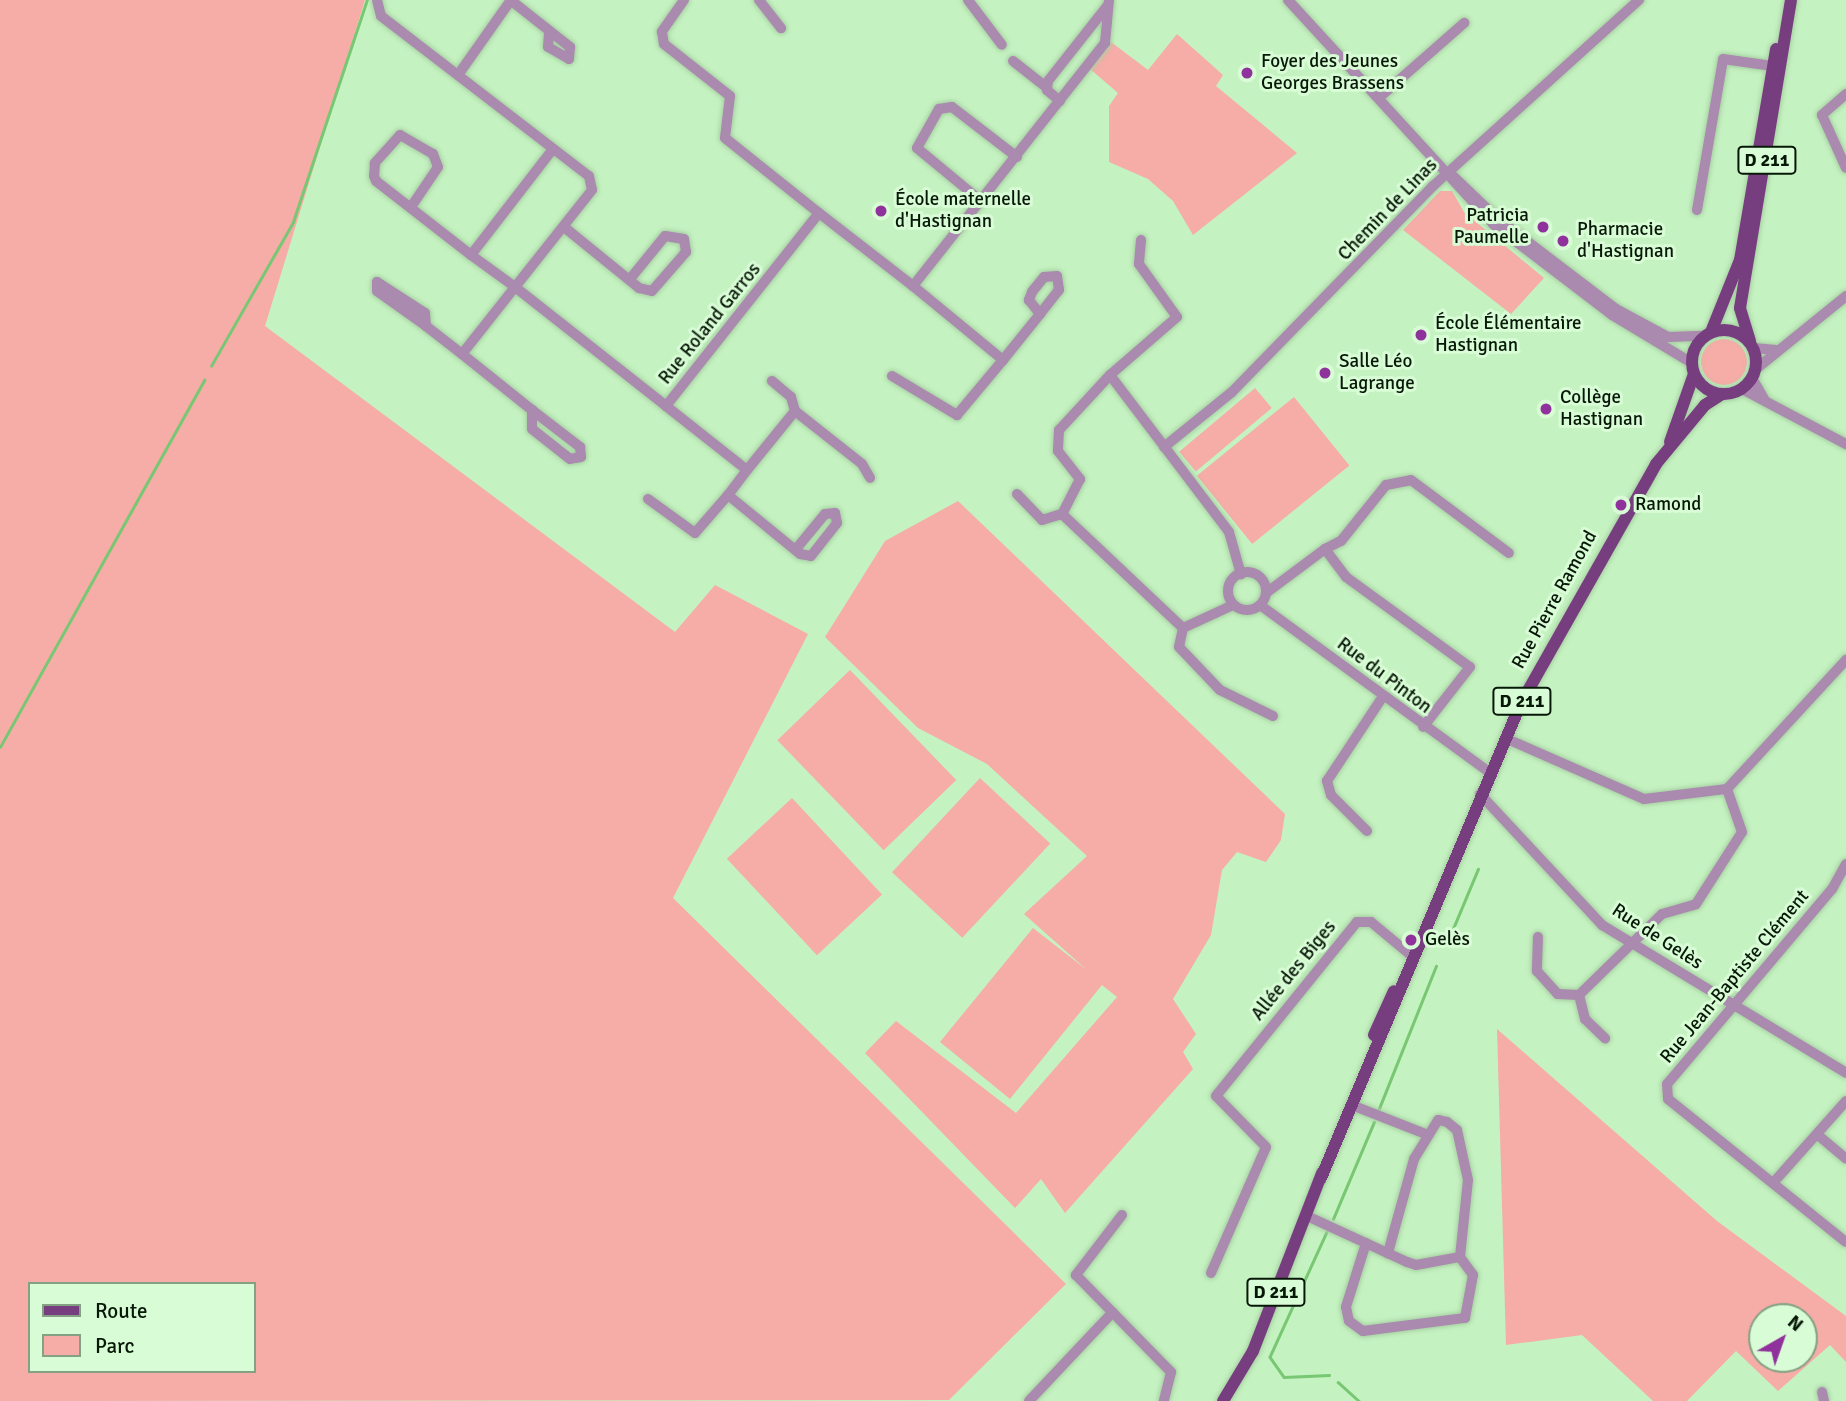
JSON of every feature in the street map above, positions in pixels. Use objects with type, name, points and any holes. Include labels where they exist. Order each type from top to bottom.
[{"type":"main road","name":"D 211","points":[[1708,334],[1740,260],[1784,0]]},
{"type":"main road","name":"D 211","points":[[1752,345],[1740,308],[1779,87],[1791,0]]},
{"type":"main road","points":[[1732,330],[1752,345],[1754,373],[1742,389],[1722,394],[1705,387],[1693,368],[1708,334],[1732,330]]},
{"type":"main road","name":"Rue Pierre Ramond","points":[[1223,1401],[1253,1351],[1321,1178],[1489,772],[1564,619],[1669,445],[1693,368]]},
{"type":"main road","name":"Rue Pierre Ramond","points":[[1669,445],[1722,394]]},
{"type":"main road","name":"Rue Pierre Ramond","points":[[1321,1178],[1354,1106],[1405,973]]},
{"type":"street","points":[[377,0],[381,16],[553,149],[592,183],[564,226],[461,354]]},
{"type":"street","points":[[684,0],[662,32],[664,44],[730,96],[726,138],[1003,360]]},
{"type":"street","points":[[759,0],[781,28]]},
{"type":"street","points":[[968,0],[1002,45]]},
{"type":"street","points":[[1288,0],[1381,96],[1509,237],[1612,315],[1693,368]]},
{"type":"street","name":"Chemin de Linas","points":[[1164,447],[1232,392],[1449,172],[1639,0]]},
{"type":"street","points":[[457,75],[512,1],[549,31]]},
{"type":"street","points":[[913,286],[1105,43],[1109,3]]},
{"type":"street","points":[[1046,87],[1109,3]]},
{"type":"street","points":[[1381,96],[1464,23]]},
{"type":"street","points":[[1697,210],[1723,59],[1773,66],[1779,87]]},
{"type":"street","points":[[1013,61],[1060,101]]},
{"type":"street","points":[[1846,94],[1822,115],[1846,168]]},
{"type":"street","points":[[981,201],[917,148],[917,137],[939,109],[952,107],[1017,157]]},
{"type":"street","name":"Rue Roland Garros","points":[[411,207],[438,167],[433,154],[400,135],[375,163],[374,176],[411,207],[471,255],[666,406],[819,213]]},
{"type":"street","points":[[471,255],[553,149]]},
{"type":"street","points":[[1449,172],[1506,225],[1616,309],[1668,337],[1708,334]]},
{"type":"street","points":[[564,226],[630,279],[655,290],[686,252],[684,239],[665,236],[630,279]]},
{"type":"street","points":[[1017,494],[1042,520],[1062,513],[1080,479],[1058,452],[1059,430],[1110,375],[1177,317],[1139,264],[1141,240]]},
{"type":"street","points":[[426,326],[425,313],[377,282],[377,291],[426,326],[580,447],[581,457],[570,459],[531,429],[532,410]]},
{"type":"street","points":[[1764,399],[1754,373],[1776,350],[1846,296]]},
{"type":"street","points":[[891,376],[957,415],[1041,314]]},
{"type":"street","points":[[1752,345],[1776,350]]},
{"type":"street","points":[[1110,375],[1229,533],[1241,574]]},
{"type":"street","points":[[772,381],[791,397],[795,411],[862,464],[870,478]]},
{"type":"street","points":[[1742,389],[1846,444]]},
{"type":"street","points":[[666,406],[747,470]]},
{"type":"street","points":[[648,499],[695,533],[795,411]]},
{"type":"street","points":[[1183,628],[1233,605],[1249,610],[1260,605],[1266,593],[1325,549],[1341,541],[1386,485],[1411,480],[1510,553]]},
{"type":"street","points":[[728,495],[796,550]]},
{"type":"street","points":[[1062,513],[1183,628],[1183,653],[1220,690],[1273,716]]},
{"type":"street","points":[[1325,549],[1346,577],[1470,667],[1423,727]]},
{"type":"street","points":[[1241,574],[1260,578],[1266,593]]},
{"type":"street","points":[[1233,605],[1229,586],[1241,574]]},
{"type":"street","name":"Rue du Pinton","points":[[1260,605],[1382,698],[1489,772]]},
{"type":"street","points":[[1505,738],[1644,799],[1727,789],[1846,660]]},
{"type":"street","points":[[1367,831],[1331,795],[1327,781],[1382,698]]},
{"type":"street","points":[[1538,937],[1537,971],[1558,994],[1578,995],[1662,914],[1696,904],[1742,832],[1727,789]]},
{"type":"street","name":"Rue de Gelès","points":[[1480,794],[1602,925],[1846,1073]]},
{"type":"street","name":"Rue Jean-Baptiste Clément","points":[[1846,864],[1734,1006],[1667,1084],[1668,1099],[1846,1242]]},
{"type":"street","name":"Allée des Biges","points":[[1212,1273],[1266,1147],[1216,1096],[1357,922],[1371,922],[1412,956]]},
{"type":"street","points":[[1578,995],[1585,1019],[1605,1038]]},
{"type":"street","points":[[1773,1183],[1819,1136],[1846,1101]]},
{"type":"street","points":[[1354,1106],[1426,1135]]},
{"type":"street","points":[[1366,1243],[1346,1307],[1349,1321],[1363,1331],[1465,1318],[1473,1275],[1461,1257],[1468,1180],[1463,1151],[1447,1122],[1438,1120],[1426,1135],[1408,1172],[1388,1253]]},
{"type":"street","points":[[1819,1136],[1846,1159]]},
{"type":"street","points":[[1122,1215],[1076,1275],[1171,1371],[1164,1401]]},
{"type":"street","points":[[1307,1216],[1388,1253],[1426,1266],[1461,1257]]},
{"type":"street","points":[[1029,1401],[1113,1312]]},
{"type":"green space","points":[[0,0],[365,0],[265,326],[675,632],[715,585],[808,634],[673,898],[1066,1284],[949,1400],[0,1401]]},
{"type":"green space","points":[[1177,34],[1223,75],[1216,86],[1297,153],[1193,235],[1173,201],[1148,179],[1109,162],[1109,106],[1118,93],[1089,68],[1111,42],[1148,70]]},
{"type":"green space","points":[[1440,191],[1452,191],[1464,212],[1544,278],[1511,314],[1403,230]]},
{"type":"green space","points":[[1724,339],[1740,346],[1747,362],[1740,378],[1724,385],[1708,378],[1701,362],[1708,346]]},
{"type":"green space","points":[[1255,388],[1272,408],[1196,472],[1179,452]]},
{"type":"green space","points":[[1294,397],[1349,465],[1252,544],[1197,476]]},
{"type":"green space","points":[[958,501],[1285,814],[1281,840],[1266,862],[1237,852],[1222,870],[1211,935],[1173,999],[1196,1034],[1183,1052],[1193,1069],[1065,1213],[1041,1179],[1015,1208],[865,1053],[896,1021],[1016,1113],[1117,997],[1102,985],[1010,1099],[940,1042],[1033,928],[1087,970],[1024,914],[1087,856],[987,764],[918,728],[825,637],[885,541]]},
{"type":"green space","points":[[850,670],[956,780],[884,850],[777,740]]},
{"type":"green space","points":[[980,778],[1050,843],[962,938],[892,872]]},
{"type":"green space","points":[[792,798],[882,895],[817,955],[727,859]]},
{"type":"green space","points":[[1497,1029],[1717,1221],[1846,1316],[1846,1362],[1830,1345],[1818,1356],[1818,1303],[1748,1303],[1748,1362],[1736,1351],[1687,1401],[1653,1401],[1582,1335],[1506,1345]]},
{"type":"green space","points":[[1759,1373],[1798,1373],[1778,1391]]},
{"type":"waterway","points":[[211,366],[293,222],[367,0]]},
{"type":"waterway","points":[[0,747],[204,380]]},
{"type":"waterway","points":[[1447,943],[1478,869]]},
{"type":"waterway","points":[[1378,1111],[1436,966]]},
{"type":"waterway","points":[[1333,1219],[1374,1122]]},
{"type":"waterway","points":[[1327,1232],[1270,1357],[1284,1377],[1329,1375]]},
{"type":"waterway","points":[[1338,1382],[1359,1401]]},
{"type":"place","name":"Foyer des Jeunes Georges Brassens","points":[[1247,73]]},
{"type":"place","name":"École maternelle d'Hastignan","points":[[881,211]]},
{"type":"place","name":"Patricia Paumelle","points":[[1543,227]]},
{"type":"place","name":"Pharmacie d'Hastignan","points":[[1563,241]]},
{"type":"place","name":"École Élémentaire Hastignan","points":[[1421,335]]},
{"type":"place","name":"Salle Léo Lagrange","points":[[1325,373]]},
{"type":"place","name":"Collège Hastignan","points":[[1546,409]]},
{"type":"place","name":"Ramond","points":[[1621,505]]},
{"type":"place","name":"Gelès","points":[[1411,940]]}]
